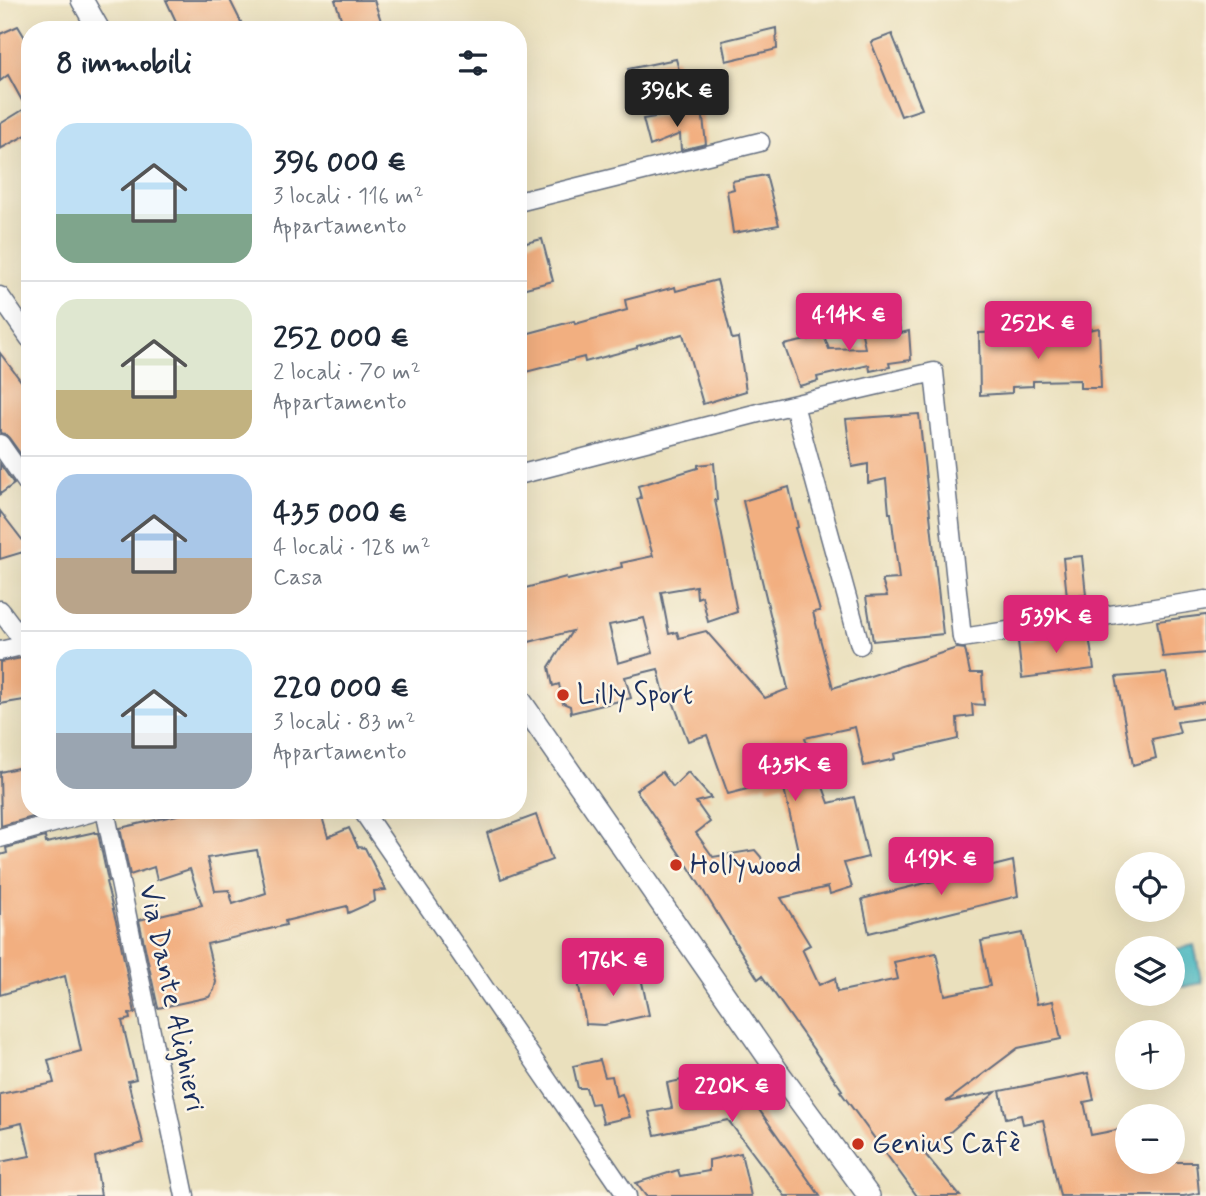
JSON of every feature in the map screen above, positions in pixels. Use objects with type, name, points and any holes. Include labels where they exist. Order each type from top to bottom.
[{"type":"street","points":[[82,0],[94,21]]},
{"type":"street","points":[[527,200],[760,142]]},
{"type":"street","points":[[0,296],[21,326]]},
{"type":"street","points":[[527,473],[934,372],[962,638],[1206,600]]},
{"type":"street","points":[[794,405],[860,645]]},
{"type":"street","points":[[0,444],[21,474]]},
{"type":"street","points":[[0,610],[21,636]]},
{"type":"street","points":[[0,651],[21,647]]},
{"type":"street","points":[[527,710],[779,1073],[869,1196]]},
{"type":"street","points":[[0,838],[69,819]]},
{"type":"street","name":"Via Dante Alighieri","points":[[104,819],[185,1196]]},
{"type":"street","points":[[368,819],[627,1196]]},
{"type":"water","points":[[1194,945],[1202,983],[1185,986],[1185,947]]},
{"type":"building","points":[[166,0],[230,0],[240,21],[176,21]]},
{"type":"building","points":[[335,0],[374,0],[381,21],[342,21]]},
{"type":"building","points":[[18,26],[21,31],[21,99],[8,75],[0,81],[0,34]]},
{"type":"building","points":[[776,28],[777,49],[726,61],[722,41]]},
{"type":"building","points":[[892,34],[922,109],[901,116],[871,42]]},
{"type":"building","points":[[676,59],[682,81],[635,93],[628,69]]},
{"type":"building","points":[[702,109],[706,144],[681,150],[680,134],[650,146],[643,119]]},
{"type":"building","points":[[21,111],[21,138],[0,149],[0,124]]},
{"type":"building","points":[[766,175],[779,225],[733,233],[727,191],[734,189],[732,181]]},
{"type":"building","points":[[542,239],[553,281],[527,288],[527,243]]},
{"type":"building","points":[[717,280],[732,339],[738,338],[746,391],[703,404],[683,334],[585,362],[584,357],[527,372],[527,334],[627,310],[625,300],[675,287],[676,291]]},
{"type":"building","points":[[898,320],[901,333],[909,331],[911,360],[889,363],[890,367],[870,371],[869,365],[817,377],[818,381],[799,386],[784,345],[824,336],[829,349],[865,348],[861,329]]},
{"type":"building","points":[[1099,328],[1101,388],[1080,388],[1080,380],[1033,381],[1033,386],[1012,387],[1012,393],[980,395],[979,333],[1007,332],[1007,341],[1031,337],[1032,340],[1083,338],[1083,331]]},
{"type":"building","points":[[0,353],[21,381],[21,455],[9,438],[0,433]]},
{"type":"building","points":[[919,414],[943,634],[873,641],[866,597],[887,596],[882,580],[899,579],[891,513],[886,479],[868,483],[868,464],[852,467],[846,419]]},
{"type":"building","points":[[714,463],[715,500],[737,612],[708,622],[702,596],[697,598],[696,586],[661,592],[669,634],[677,632],[679,638],[706,631],[765,698],[788,689],[743,501],[789,487],[798,527],[795,528],[820,611],[813,612],[833,688],[957,648],[965,649],[970,673],[982,673],[984,705],[972,704],[973,716],[957,718],[958,739],[894,754],[895,759],[864,766],[855,727],[805,738],[829,803],[854,797],[868,857],[844,863],[852,887],[830,894],[828,887],[781,898],[810,945],[802,949],[819,985],[835,978],[837,992],[898,979],[894,962],[936,953],[945,995],[990,986],[981,941],[1022,933],[1037,1004],[1053,1001],[1061,1039],[1018,1048],[946,1102],[996,1092],[925,1154],[960,1196],[917,1196],[840,1091],[842,1090],[762,976],[758,979],[688,866],[636,790],[662,772],[673,787],[688,772],[711,798],[696,802],[710,822],[696,833],[713,857],[755,850],[764,867],[800,860],[783,784],[768,788],[766,784],[728,794],[707,735],[688,741],[671,696],[665,697],[658,669],[625,677],[631,698],[571,713],[570,706],[563,703],[559,684],[553,686],[549,667],[572,631],[527,642],[527,588],[622,567],[621,563],[653,556],[637,499],[641,498],[638,486],[698,468],[698,465]],"holes":[[[644,618],[653,653],[618,663],[609,625]]]},
{"type":"building","points":[[0,464],[14,484],[0,494]]},
{"type":"building","points":[[0,511],[21,538],[21,553],[0,559]]},
{"type":"building","points":[[1082,556],[1086,595],[1067,597],[1063,558]]},
{"type":"building","points":[[1206,615],[1206,653],[1163,657],[1157,621]]},
{"type":"building","points":[[1088,630],[1094,669],[1022,678],[1018,641]]},
{"type":"building","points":[[21,658],[21,700],[0,704],[0,662]]},
{"type":"building","points":[[1166,673],[1174,707],[1206,702],[1206,718],[1177,722],[1180,733],[1152,739],[1156,758],[1133,765],[1116,677]]},
{"type":"building","points":[[21,767],[21,819],[26,819],[1,826],[0,772]]},
{"type":"building","points":[[536,815],[552,860],[501,879],[487,833]]},
{"type":"building","points":[[160,819],[323,819],[328,837],[349,828],[358,847],[365,848],[386,890],[374,891],[375,901],[348,913],[347,906],[285,921],[286,925],[207,944],[216,982],[209,997],[158,1008],[139,920],[202,905],[190,869],[157,880],[154,867],[130,875],[120,828]],"holes":[[[257,850],[266,893],[233,904],[229,890],[215,891],[207,858]]]},
{"type":"building","points":[[98,833],[135,1013],[129,1014],[130,1019],[122,1021],[136,1079],[128,1081],[143,1143],[95,1157],[101,1196],[0,1196],[0,1162],[30,1156],[22,1123],[0,1128],[0,1094],[54,1083],[48,1060],[81,1051],[65,976],[0,995],[0,855],[7,853],[6,848],[45,837],[46,843]]},
{"type":"building","points":[[1013,861],[1018,896],[869,933],[862,899]]},
{"type":"building","points":[[639,968],[649,1015],[604,1025],[586,1024],[578,981]]},
{"type":"building","points":[[600,1060],[605,1077],[612,1076],[616,1096],[622,1094],[630,1117],[603,1123],[598,1103],[591,1104],[586,1088],[578,1088],[573,1066]]},
{"type":"building","points":[[731,1070],[820,1196],[785,1196],[728,1120],[655,1135],[649,1112],[672,1108],[667,1083]]},
{"type":"building","points":[[1088,1073],[1094,1100],[1084,1102],[1091,1135],[1115,1130],[1115,1174],[1185,1174],[1185,1162],[1196,1162],[1199,1193],[1184,1196],[1060,1196],[1043,1120],[1023,1124],[1021,1115],[1006,1118],[1000,1091]]},
{"type":"building","points":[[741,1153],[751,1196],[646,1196],[636,1183],[678,1170],[680,1176],[709,1171],[709,1160]]},
{"type":"place","name":"Lilly Sport","points":[[563,695]]},
{"type":"place","name":"Hollywood","points":[[676,865]]},
{"type":"place","name":"Genius Cafè","points":[[858,1144]]}]
